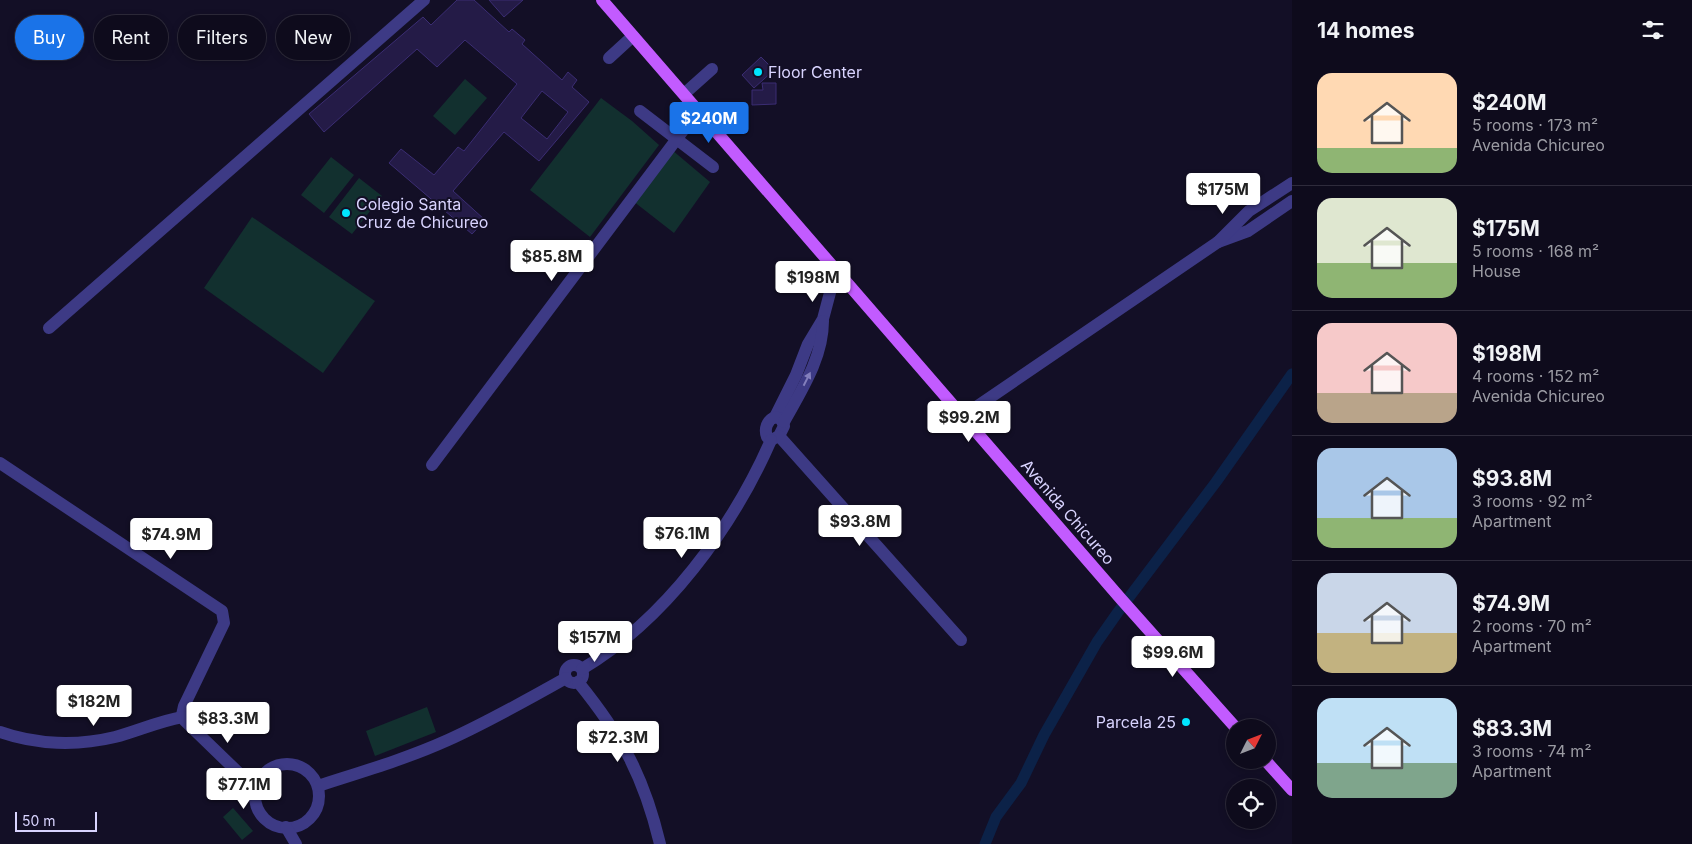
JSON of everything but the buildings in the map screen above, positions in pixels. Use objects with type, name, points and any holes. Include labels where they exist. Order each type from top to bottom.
[{"type":"main road","name":"Avenida Chicureo","points":[[602,0],[1121,599],[1228,719]]},
{"type":"main road","points":[[1273,769],[1292,790]]},
{"type":"street","points":[[49,328],[424,0]]},
{"type":"street","points":[[609,58],[633,36]]},
{"type":"street","points":[[684,94],[712,69]]},
{"type":"street","points":[[640,111],[713,167]]},
{"type":"street","points":[[432,465],[699,112]]},
{"type":"street","points":[[964,416],[1218,242],[1249,210],[1292,183]]},
{"type":"street","points":[[1218,242],[1248,231],[1292,201]]},
{"type":"street","points":[[318,786],[387,763],[446,740],[584,675],[582,669],[620,643],[681,582],[710,546],[736,507],[775,438],[779,420],[808,344],[823,319],[836,270]]},
{"type":"street","points":[[775,438],[961,640]]},
{"type":"street","points":[[0,463],[222,611],[224,623],[184,706],[183,717]]},
{"type":"street","points":[[572,680],[611,724],[631,757],[647,796],[660,844]]},
{"type":"street","points":[[0,732],[39,741],[80,742],[114,737],[162,721],[183,717]]},
{"type":"street","points":[[183,717],[244,778],[257,787]]},
{"type":"street","points":[[290,764],[305,769],[318,786],[319,798],[313,815],[304,823],[286,828],[270,822],[262,814],[257,804],[257,787],[261,777],[279,765],[290,764]]},
{"type":"street","points":[[286,828],[296,844]]},
{"type":"green space","points":[[465,79],[487,98],[455,135],[433,116]]},
{"type":"green space","points":[[601,98],[632,121],[659,145],[590,237],[530,190]]},
{"type":"green space","points":[[672,150],[710,182],[674,233],[633,201]]},
{"type":"green space","points":[[331,157],[354,175],[324,213],[301,195]]},
{"type":"green space","points":[[359,178],[382,196],[352,234],[329,217]]},
{"type":"green space","points":[[252,217],[375,301],[323,373],[204,288]]},
{"type":"green space","points":[[427,707],[436,732],[375,756],[366,731]]},
{"type":"green space","points":[[233,808],[253,831],[242,840],[223,817]]},
{"type":"waterway","points":[[985,844],[996,817],[1021,783],[1044,735],[1097,642],[1216,482],[1292,374]]},
{"type":"place","name":"Floor Center","points":[[758,72]]},
{"type":"place","name":"Colegio Santa Cruz de Chicureo","points":[[346,213]]},
{"type":"place","name":"Parcela 25","points":[[1186,722]]}]
